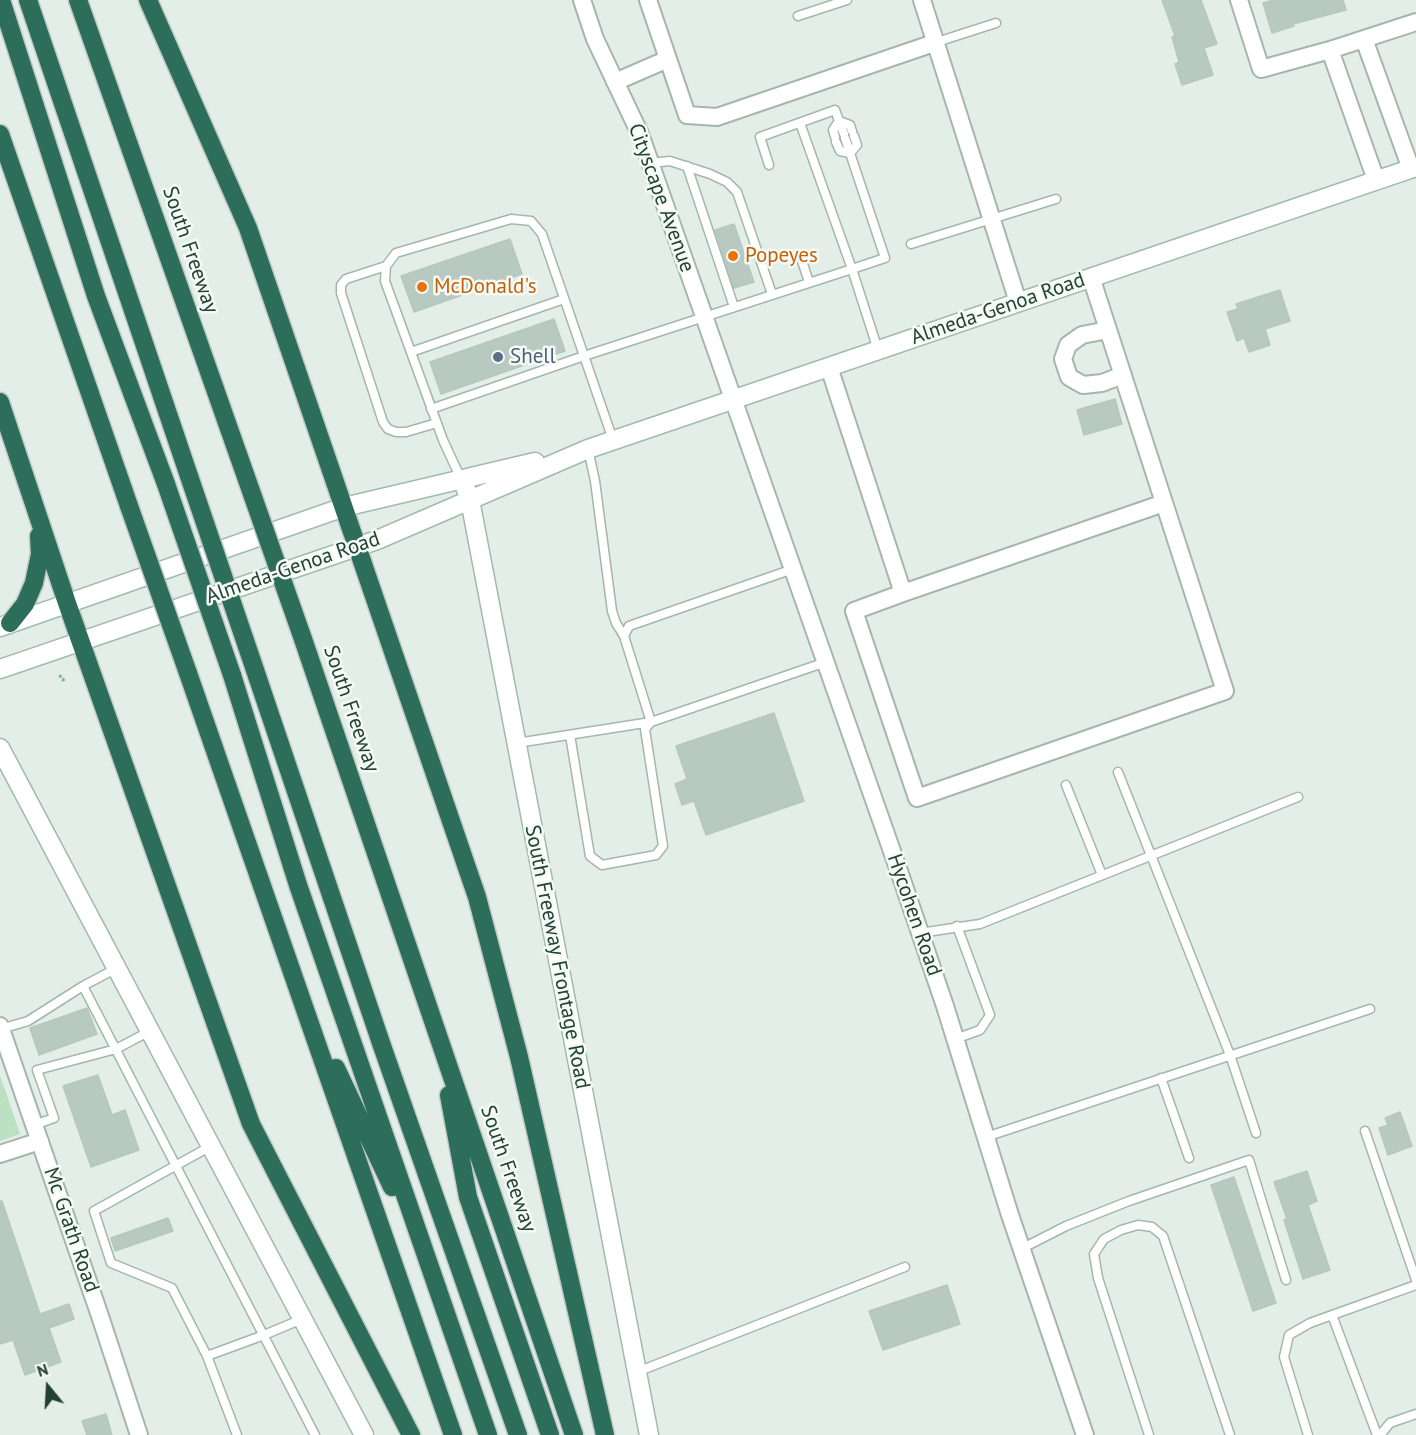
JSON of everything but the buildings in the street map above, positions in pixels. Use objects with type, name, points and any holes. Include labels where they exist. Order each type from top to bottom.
[{"type":"highway","points":[[1,0],[96,296],[166,484],[232,675],[298,885],[488,1435]]},
{"type":"highway","points":[[28,0],[381,1043],[518,1435]]},
{"type":"highway","name":"South Freeway","points":[[78,0],[303,639],[574,1435]]},
{"type":"highway","points":[[148,0],[248,228],[477,897],[507,1005],[605,1435]]},
{"type":"highway","points":[[0,134],[453,1435]]},
{"type":"highway","points":[[0,402],[67,603],[251,1124],[411,1435]]},
{"type":"highway","points":[[5,625],[25,604],[34,583],[40,554],[38,516]]},
{"type":"highway","points":[[296,985],[431,1268]]},
{"type":"highway","points":[[437,1032],[468,1197],[550,1435]]},
{"type":"main road","name":"Almeda-Genoa Road","points":[[0,669],[357,547],[613,440],[1413,168]]},
{"type":"main road","name":"Almeda-Genoa Road","points":[[5,625],[344,507],[584,451]]},
{"type":"main road","name":"South Freeway Frontage Road","points":[[462,479],[470,500],[649,1435]]},
{"type":"main road","points":[[0,748],[364,1435]]},
{"type":"street","name":"Cityscape Avenue","points":[[582,0],[595,39],[640,134],[734,399]]},
{"type":"street","points":[[648,0],[687,114],[717,117],[937,42]]},
{"type":"street","points":[[922,0],[1018,302]]},
{"type":"street","points":[[1239,0],[1262,69],[1416,22]]},
{"type":"street","points":[[1364,39],[1413,168]]},
{"type":"street","points":[[1330,50],[1376,180]]},
{"type":"street","points":[[615,82],[668,59]]},
{"type":"street","points":[[1091,277],[1225,691],[917,798],[854,611],[903,592],[1164,503]]},
{"type":"street","points":[[1108,330],[1082,335],[1068,345],[1063,360],[1069,377],[1083,385],[1102,383],[1123,375]]},
{"type":"street","points":[[829,367],[903,592]]},
{"type":"street","name":"Hycohen Road","points":[[734,399],[920,933],[1021,1249],[1085,1435]]},
{"type":"street","name":"Mc Grath Road","points":[[0,1027],[139,1435]]},
{"type":"street","points":[[0,1154],[37,1133]]},
{"type":"lane","points":[[798,16],[847,0]]},
{"type":"lane","points":[[937,42],[996,24]]},
{"type":"lane","points":[[431,409],[704,316],[885,258],[836,110],[760,136],[770,165]]},
{"type":"lane","points":[[800,123],[878,350]]},
{"type":"lane","points":[[649,163],[670,161],[687,166],[727,182],[737,192],[772,294]]},
{"type":"lane","points":[[687,166],[734,307]]},
{"type":"lane","points":[[911,244],[1056,199]]},
{"type":"lane","points":[[462,479],[431,409],[385,280],[386,266],[396,253],[511,219],[531,221],[542,234],[613,440]]},
{"type":"lane","points":[[802,261],[809,282]]},
{"type":"lane","points":[[386,266],[346,279],[341,285],[341,293],[387,429],[406,432],[437,423]]},
{"type":"lane","points":[[411,352],[564,299]]},
{"type":"lane","points":[[584,451],[595,481],[612,611],[624,636],[651,722]]},
{"type":"lane","points":[[624,636],[629,626],[793,569]]},
{"type":"lane","points":[[516,743],[651,722],[826,662]]},
{"type":"lane","points":[[570,735],[590,856],[602,865],[656,855],[663,846],[645,729],[651,722]]},
{"type":"lane","points":[[1118,772],[1230,1055],[1256,1133]]},
{"type":"lane","points":[[1066,785],[1102,875]]},
{"type":"lane","points":[[920,933],[980,924],[1298,797]]},
{"type":"lane","points":[[955,1039],[980,1030],[990,1015],[957,926]]},
{"type":"lane","points":[[0,1027],[28,1021],[83,986],[118,968]]},
{"type":"lane","points":[[83,986],[315,1435]]},
{"type":"lane","points":[[986,1137],[1370,1009]]},
{"type":"lane","points":[[37,1133],[54,1118],[37,1070],[116,1049],[151,1031]]},
{"type":"lane","points":[[1161,1078],[1189,1158]]},
{"type":"lane","points":[[1365,1131],[1416,1280]]},
{"type":"lane","points":[[211,1146],[94,1211],[111,1263],[172,1288],[207,1356],[237,1435]]},
{"type":"lane","points":[[1021,1249],[1066,1226],[1108,1209],[1249,1160],[1286,1280]]},
{"type":"lane","points":[[1149,1435],[1098,1278],[1094,1254],[1104,1239],[1138,1225],[1152,1227],[1163,1236],[1230,1435]]},
{"type":"lane","points":[[637,1372],[905,1267]]},
{"type":"lane","points":[[1308,1435],[1284,1357],[1289,1335],[1310,1323],[1416,1285]]},
{"type":"lane","points":[[1332,1315],[1378,1435],[1390,1423],[1416,1414]]},
{"type":"lane","points":[[207,1356],[302,1319]]},
{"type":"path","points":[[61,675],[59,679],[66,678]]},
{"type":"green space","points":[[0,1075],[20,1134],[0,1141]]},
{"type":"place","name":"Popeyes","points":[[733,256]]},
{"type":"place","name":"McDonald's","points":[[422,287]]},
{"type":"place","name":"Shell","points":[[498,357]]}]
